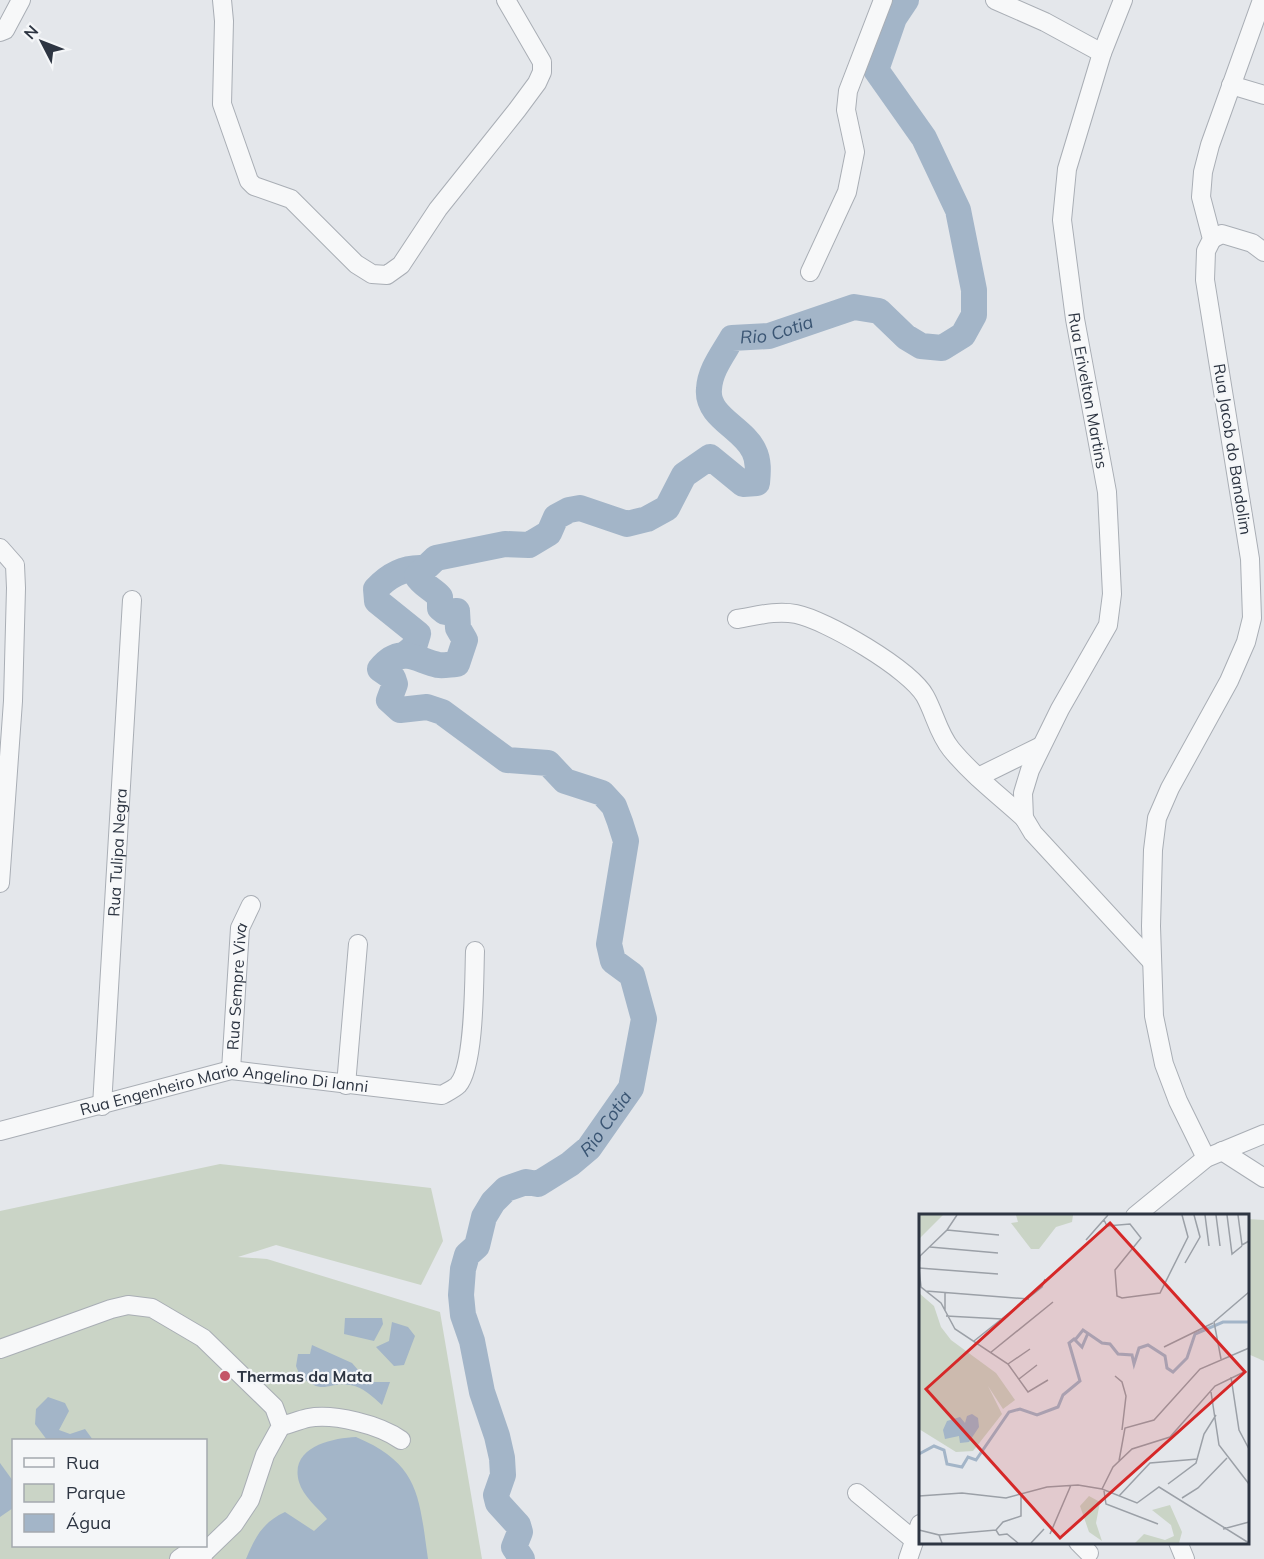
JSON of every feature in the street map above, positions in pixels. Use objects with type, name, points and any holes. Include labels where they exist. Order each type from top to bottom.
[{"type":"street","points":[[0,32],[5,30],[21,0]]},
{"type":"street","points":[[222,0],[224,21],[222,104],[246,176],[254,186],[291,199],[356,264],[372,274],[387,275],[402,265],[445,200],[537,83],[542,62],[506,0]]},
{"type":"street","points":[[810,272],[847,192],[855,152],[846,110],[848,91],[883,0]]},
{"type":"street","points":[[995,0],[1046,22],[1102,53]]},
{"type":"street","name":"Rua Erivelton Martins","points":[[1024,818],[1023,793],[1030,770],[1107,625],[1112,594],[1107,492],[1075,319],[1062,220],[1067,169],[1102,53],[1123,0]]},
{"type":"street","name":"Rua Jacob do Bandolim","points":[[1214,1154],[1178,1101],[1164,1064],[1154,1016],[1153,850],[1157,818],[1170,788],[1229,681],[1246,642],[1252,618],[1250,559],[1205,280],[1206,251],[1212,239],[1201,197],[1203,172],[1262,0]]},
{"type":"street","points":[[1231,85],[1264,96]]},
{"type":"street","points":[[1212,239],[1222,234],[1252,243],[1264,252]]},
{"type":"street","points":[[0,548],[15,566],[6,707],[0,884]]},
{"type":"street","name":"Rua Tulipa Negra","points":[[102,1106],[132,600]]},
{"type":"street","points":[[737,619],[769,614],[796,614],[835,629],[855,641],[918,688],[925,696],[939,731],[949,746],[978,777],[1024,818],[1033,833],[1152,962]]},
{"type":"street","points":[[978,777],[1041,746]]},
{"type":"street","name":"Rua Sempre Viva","points":[[231,1070],[240,928],[251,905]]},
{"type":"street","points":[[346,1086],[358,944]]},
{"type":"street","name":"Rua Engenheiro Mario Angelino Di Ianni","points":[[0,1131],[102,1106],[231,1070],[434,1096],[450,1091],[459,1085],[471,1033],[475,951]]},
{"type":"street","points":[[1136,1214],[1214,1154],[1264,1134]]},
{"type":"street","points":[[1214,1154],[1264,1178]]},
{"type":"street","points":[[0,1349],[111,1309],[128,1305],[143,1305],[163,1313],[203,1338],[274,1407],[281,1426]]},
{"type":"street","points":[[179,1559],[192,1550],[203,1555],[234,1524],[250,1500],[265,1455],[281,1426],[310,1417],[356,1421],[392,1434],[401,1440]]},
{"type":"street","points":[[858,1493],[917,1532],[908,1559]]},
{"type":"street","points":[[1179,1544],[1185,1559]]},
{"type":"green space","name":"Thermas da Mata","points":[[220,1164],[431,1188],[443,1241],[421,1285],[276,1245],[238,1257],[267,1259],[440,1312],[482,1559],[0,1559],[0,1211]]},
{"type":"green space","points":[[1249,1219],[1264,1220],[1264,1361],[1249,1354]]},
{"type":"water","points":[[345,1318],[382,1318],[383,1324],[374,1341],[344,1334]]},
{"type":"water","points":[[392,1322],[408,1327],[415,1336],[404,1365],[394,1366],[376,1347],[389,1341]]},
{"type":"water","points":[[312,1345],[352,1363],[365,1378],[374,1382],[390,1382],[382,1405],[355,1386],[342,1384],[326,1387],[315,1386],[300,1376],[296,1366],[298,1354],[310,1354]]},
{"type":"water","points":[[48,1397],[65,1403],[69,1411],[59,1430],[70,1434],[85,1429],[92,1439],[46,1439],[35,1424],[36,1409]]},
{"type":"water","points":[[356,1437],[377,1447],[405,1471],[418,1500],[428,1559],[246,1559],[265,1525],[285,1512],[314,1531],[327,1519],[301,1487],[298,1470],[300,1460],[306,1453],[325,1442]]},
{"type":"water","points":[[0,1463],[12,1480],[12,1509],[0,1517]]},
{"type":"waterway","name":"Rio Cotia","points":[[522,1559],[514,1547],[520,1532],[518,1525],[498,1503],[496,1495],[503,1475],[502,1458],[482,1392],[472,1341],[463,1315],[461,1295],[463,1269],[467,1255],[477,1246],[484,1217],[493,1202],[506,1189],[526,1182],[538,1184],[570,1164],[589,1148],[631,1088],[644,1019],[632,975],[613,961],[609,944],[626,841],[614,806],[602,793],[565,781],[548,763],[507,760],[442,712],[427,707],[400,710],[389,700],[395,684],[393,678],[380,669],[387,661],[401,655],[438,665],[457,664],[465,640],[458,628],[457,611],[445,612],[440,608],[440,597],[417,576],[436,558],[505,544],[529,545],[549,533],[556,517],[569,510],[580,508],[627,524],[647,519],[667,508],[684,475],[710,457],[743,484],[757,483],[758,471],[754,451],[749,443],[719,415],[710,399],[709,389],[712,375],[732,338],[769,336],[854,307],[879,311],[906,337],[921,346],[942,348],[963,335],[974,315],[974,290],[958,210],[924,138],[876,70],[894,18],[906,0]]},
{"type":"waterway","name":"Rio Cotia","points":[[403,656],[414,647],[418,634],[377,601],[376,589],[397,573],[423,568]]},
{"type":"place","name":"Thermas da Mata","points":[[225,1376]]}]
